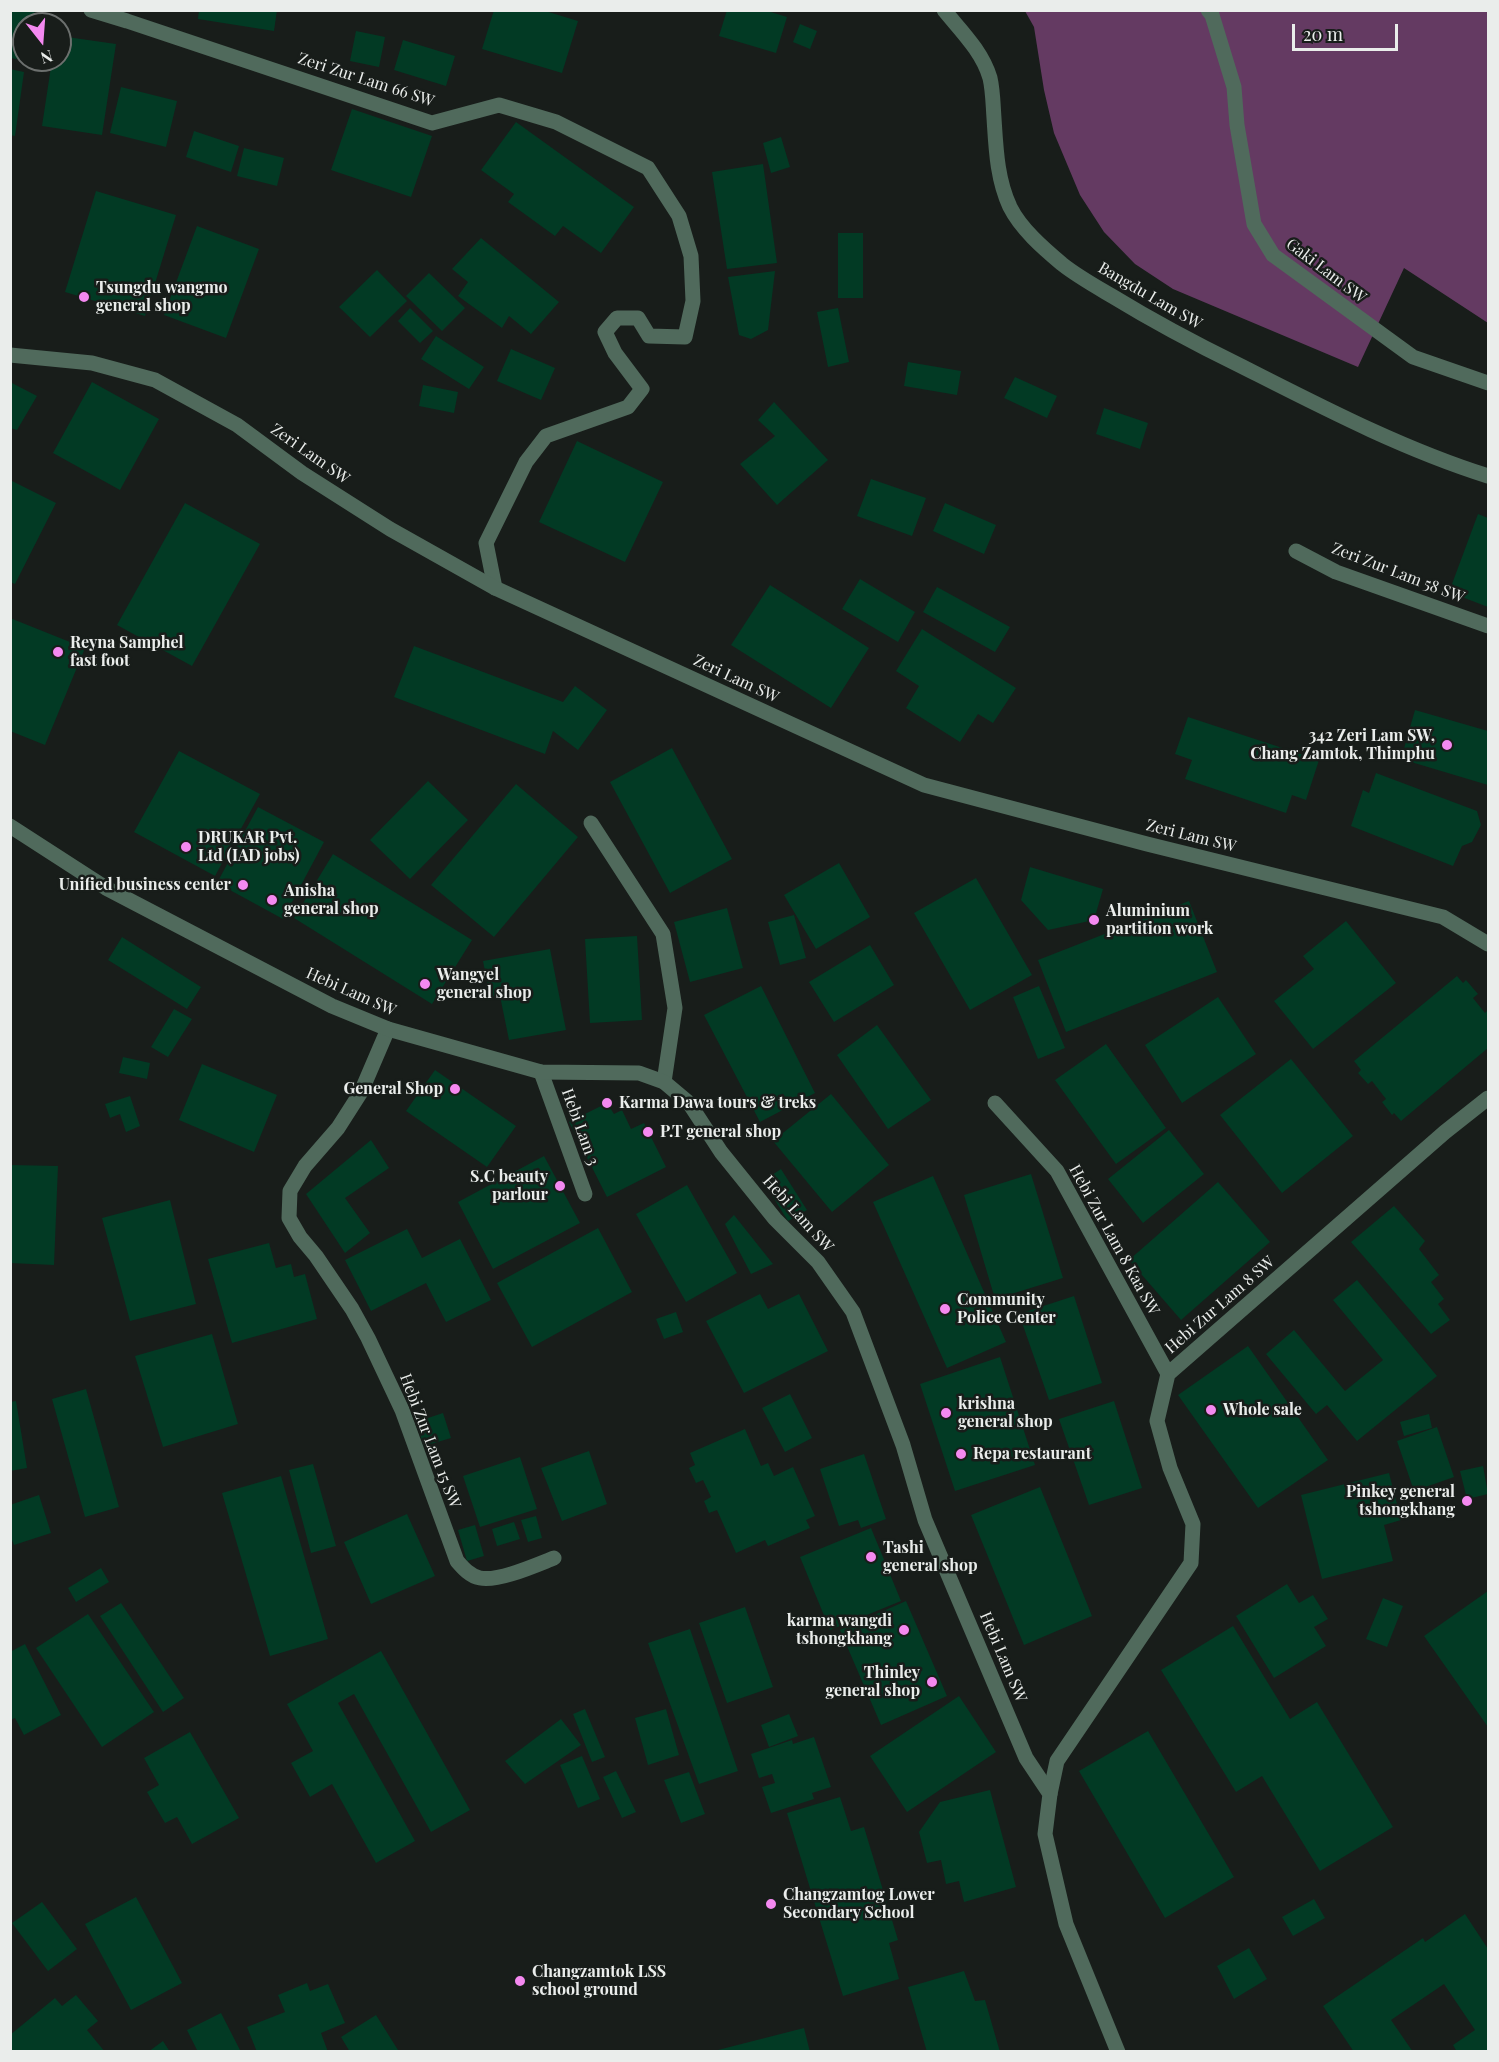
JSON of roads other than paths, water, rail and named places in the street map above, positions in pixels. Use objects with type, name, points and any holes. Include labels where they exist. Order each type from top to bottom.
[{"type":"street","name":"Zeri Zur Lam 66 SW","points":[[91,10],[432,123],[499,105],[556,122],[648,168],[679,216],[691,256],[693,301],[685,336],[650,336],[638,318],[617,318],[605,332],[615,353],[642,389],[628,407],[546,436],[526,462],[486,543],[495,588]]},
{"type":"street","name":"Bangdu Lam SW","points":[[944,10],[973,44],[990,77],[993,93],[996,160],[1001,184],[1010,207],[1036,241],[1063,265],[1147,317],[1325,408],[1421,451],[1488,476]]},
{"type":"street","name":"Gaki Lam SW","points":[[1208,10],[1212,15],[1234,87],[1237,125],[1254,224],[1273,255],[1413,357],[1488,383]]},
{"type":"street","name":"Zeri Lam SW","points":[[10,355],[92,363],[155,380],[237,425],[302,473],[380,523],[495,588],[924,784],[1147,844],[1443,917],[1488,944]]},
{"type":"street","name":"Zeri Zur Lam 58 SW","points":[[1296,551],[1336,572],[1488,626]]},
{"type":"street","points":[[591,823],[663,934],[675,1008],[664,1082]]},
{"type":"street","name":"Hebi Lam SW","points":[[10,826],[106,888],[332,1006],[388,1029],[541,1072],[639,1073],[664,1082],[689,1102],[721,1152],[775,1219],[818,1262],[853,1312],[903,1445],[925,1520],[1026,1758],[1050,1794]]},
{"type":"street","name":"Hebi Zur Lam 15 SW","points":[[388,1029],[361,1092],[338,1128],[305,1166],[290,1191],[289,1218],[352,1309],[368,1338],[402,1410],[457,1561],[467,1572],[480,1578],[507,1575],[554,1558]]},
{"type":"street","name":"Hebi Lam 3","points":[[541,1072],[585,1194]]},
{"type":"street","name":"Hebi Zur Lam 8 SW","points":[[1050,1794],[1057,1761],[1191,1563],[1193,1524],[1170,1467],[1157,1422],[1168,1374],[1445,1132],[1488,1098]]},
{"type":"street","name":"Hebi Zur Lam 8 Kaa SW","points":[[995,1103],[1057,1171],[1168,1374]]},
{"type":"street","points":[[1050,1794],[1045,1834],[1066,1924],[1118,2052]]},
{"type":"place","name":"Tsungdu wangmo general shop","points":[[84,297]]},
{"type":"place","name":"Reyna Samphel fast foot","points":[[58,652]]},
{"type":"place","name":"342 Zeri Lam SW, Chang Zamtok, Thimphu","points":[[1447,745]]},
{"type":"place","name":"DRUKAR Pvt. Ltd (IAD jobs)","points":[[186,847]]},
{"type":"place","name":"Unified business center","points":[[243,885]]},
{"type":"place","name":"Anisha general shop","points":[[272,900]]},
{"type":"place","name":"Aluminium partition work","points":[[1094,920]]},
{"type":"place","name":"Wangyel general shop","points":[[425,984]]},
{"type":"place","name":"General Shop","points":[[455,1089]]},
{"type":"place","name":"Karma Dawa tours & treks","points":[[607,1103]]},
{"type":"place","name":"P.T general shop","points":[[648,1132]]},
{"type":"place","name":"S.C beauty parlour","points":[[560,1186]]},
{"type":"place","name":"Community Police Center","points":[[945,1309]]},
{"type":"place","name":"Whole sale","points":[[1211,1410]]},
{"type":"place","name":"krishna general shop","points":[[946,1413]]},
{"type":"place","name":"Repa restaurant","points":[[961,1454]]},
{"type":"place","name":"Pinkey general tshongkhang","points":[[1467,1501]]},
{"type":"place","name":"Tashi general shop","points":[[871,1557]]},
{"type":"place","name":"karma wangdi tshongkhang","points":[[904,1630]]},
{"type":"place","name":"Thinley general shop","points":[[932,1682]]},
{"type":"place","name":"Changzamtog Lower Secondary School","points":[[771,1904]]},
{"type":"place","name":"Changzamtok LSS school ground","points":[[520,1981]]}]
